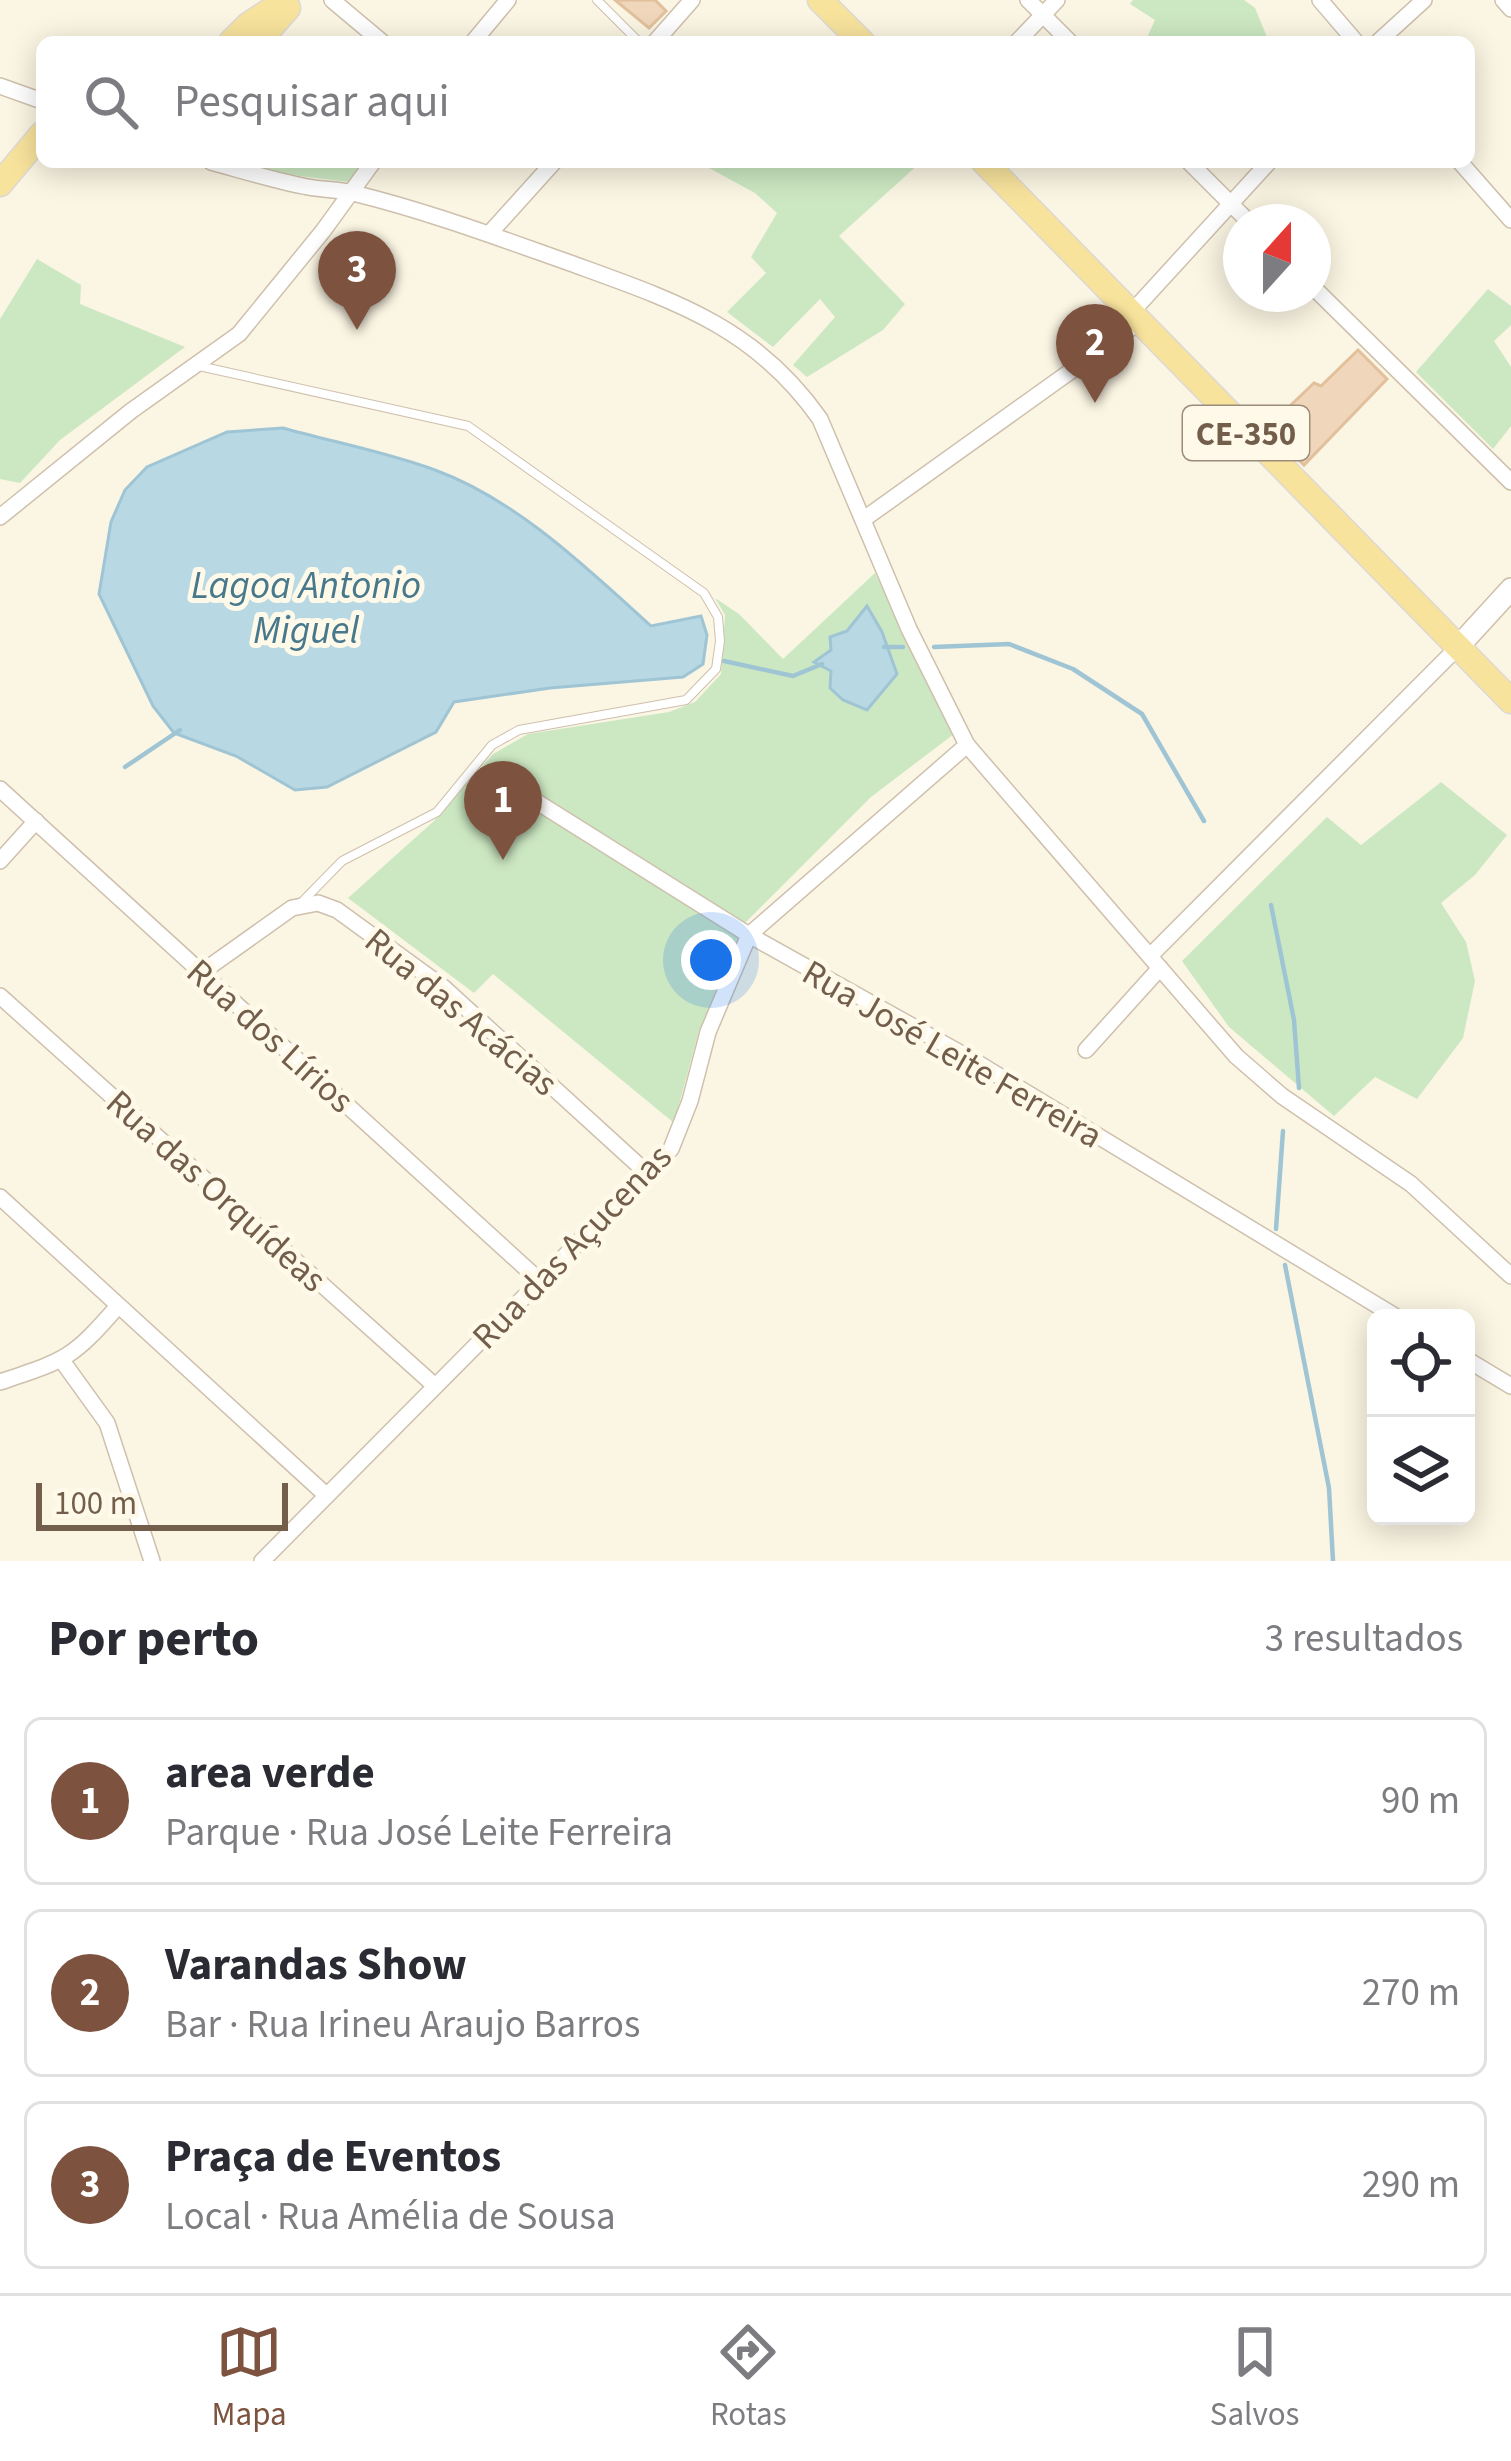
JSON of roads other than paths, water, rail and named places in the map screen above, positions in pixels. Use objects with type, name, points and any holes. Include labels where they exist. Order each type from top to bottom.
[{"type":"main road","points":[[820,0],[856,36]]},
{"type":"main road","points":[[239,36],[279,4]]},
{"type":"main road","points":[[261,36],[279,4]]},
{"type":"main road","points":[[0,184],[36,141]]},
{"type":"main road","name":"CE-350","points":[[990,168],[1511,701]]},
{"type":"street","points":[[332,0],[375,36]]},
{"type":"street","points":[[478,36],[508,0]]},
{"type":"street","points":[[660,36],[692,0]]},
{"type":"street","points":[[1028,0],[1064,36]]},
{"type":"street","points":[[1023,36],[1057,0]]},
{"type":"street","points":[[1320,0],[1351,36]]},
{"type":"street","points":[[1385,36],[1424,0]]},
{"type":"street","points":[[1503,0],[1511,9]]},
{"type":"street","points":[[0,86],[36,99]]},
{"type":"street","points":[[233,168],[284,182],[348,191],[489,234],[683,304],[766,358],[820,419],[909,629],[967,745],[1263,1081],[1395,1172],[1511,1276]]},
{"type":"street","points":[[0,518],[6,500],[239,334],[323,232],[368,168]]},
{"type":"street","points":[[489,234],[549,168]]},
{"type":"street","points":[[1195,168],[1231,204],[1264,168]]},
{"type":"street","points":[[1465,168],[1511,220]]},
{"type":"street","points":[[864,519],[1134,318],[1223,213]]},
{"type":"street","points":[[1331,305],[1511,482]]},
{"type":"street","points":[[1086,1050],[1155,962],[1511,589]]},
{"type":"street","name":"Rua das Açucenas","points":[[262,1561],[670,1149],[708,1032],[749,935],[967,745]]},
{"type":"street","name":"Rua José Leite Ferreira","points":[[510,785],[749,935],[971,1059],[1383,1309]]},
{"type":"street","name":"Rua dos Lírios","points":[[0,789],[541,1282]]},
{"type":"street","points":[[0,860],[36,821]]},
{"type":"street","name":"Rua das Acácias","points":[[300,904],[318,903],[337,910],[443,987],[647,1173]]},
{"type":"street","points":[[202,972],[300,904]]},
{"type":"street","name":"Rua das Orquídeas","points":[[0,996],[434,1385]]},
{"type":"street","points":[[0,1197],[326,1495]]},
{"type":"street","points":[[0,1382],[63,1362],[78,1352],[118,1306]]},
{"type":"street","points":[[63,1362],[107,1423],[152,1561]]},
{"type":"street","points":[[1475,1364],[1511,1386]]},
{"type":"lane","points":[[597,0],[633,36]]},
{"type":"lane","points":[[197,365],[468,426],[704,593],[718,617],[716,669],[686,700],[519,730],[492,745],[437,812],[342,861],[300,904]]},
{"type":"water","name":"Lagoa Antonio Miguel","points":[[283,428],[416,464],[494,499],[550,538],[651,626],[701,616],[707,635],[703,664],[683,677],[454,702],[436,732],[327,787],[295,790],[236,756],[174,733],[153,706],[99,594],[111,522],[125,490],[147,467],[227,432]]},
{"type":"water","points":[[867,606],[897,674],[867,710],[843,700],[830,688],[831,671],[814,662],[831,650],[830,637],[847,631]]},
{"type":"waterway","points":[[934,647],[1009,644],[1073,669],[1142,714],[1204,821]]},
{"type":"waterway","points":[[884,647],[903,647]]},
{"type":"waterway","points":[[724,661],[793,676],[822,664]]},
{"type":"waterway","points":[[125,767],[180,730]]},
{"type":"waterway","points":[[1271,905],[1294,1020],[1299,1088]]},
{"type":"waterway","points":[[1276,1229],[1283,1131]]},
{"type":"waterway","points":[[1285,1265],[1329,1488],[1333,1561]]},
{"type":"place","name":"Praça de Eventos","points":[[357,330]]},
{"type":"place","name":"Varandas Show","points":[[1095,403]]},
{"type":"place","name":"area verde","points":[[503,860]]}]
